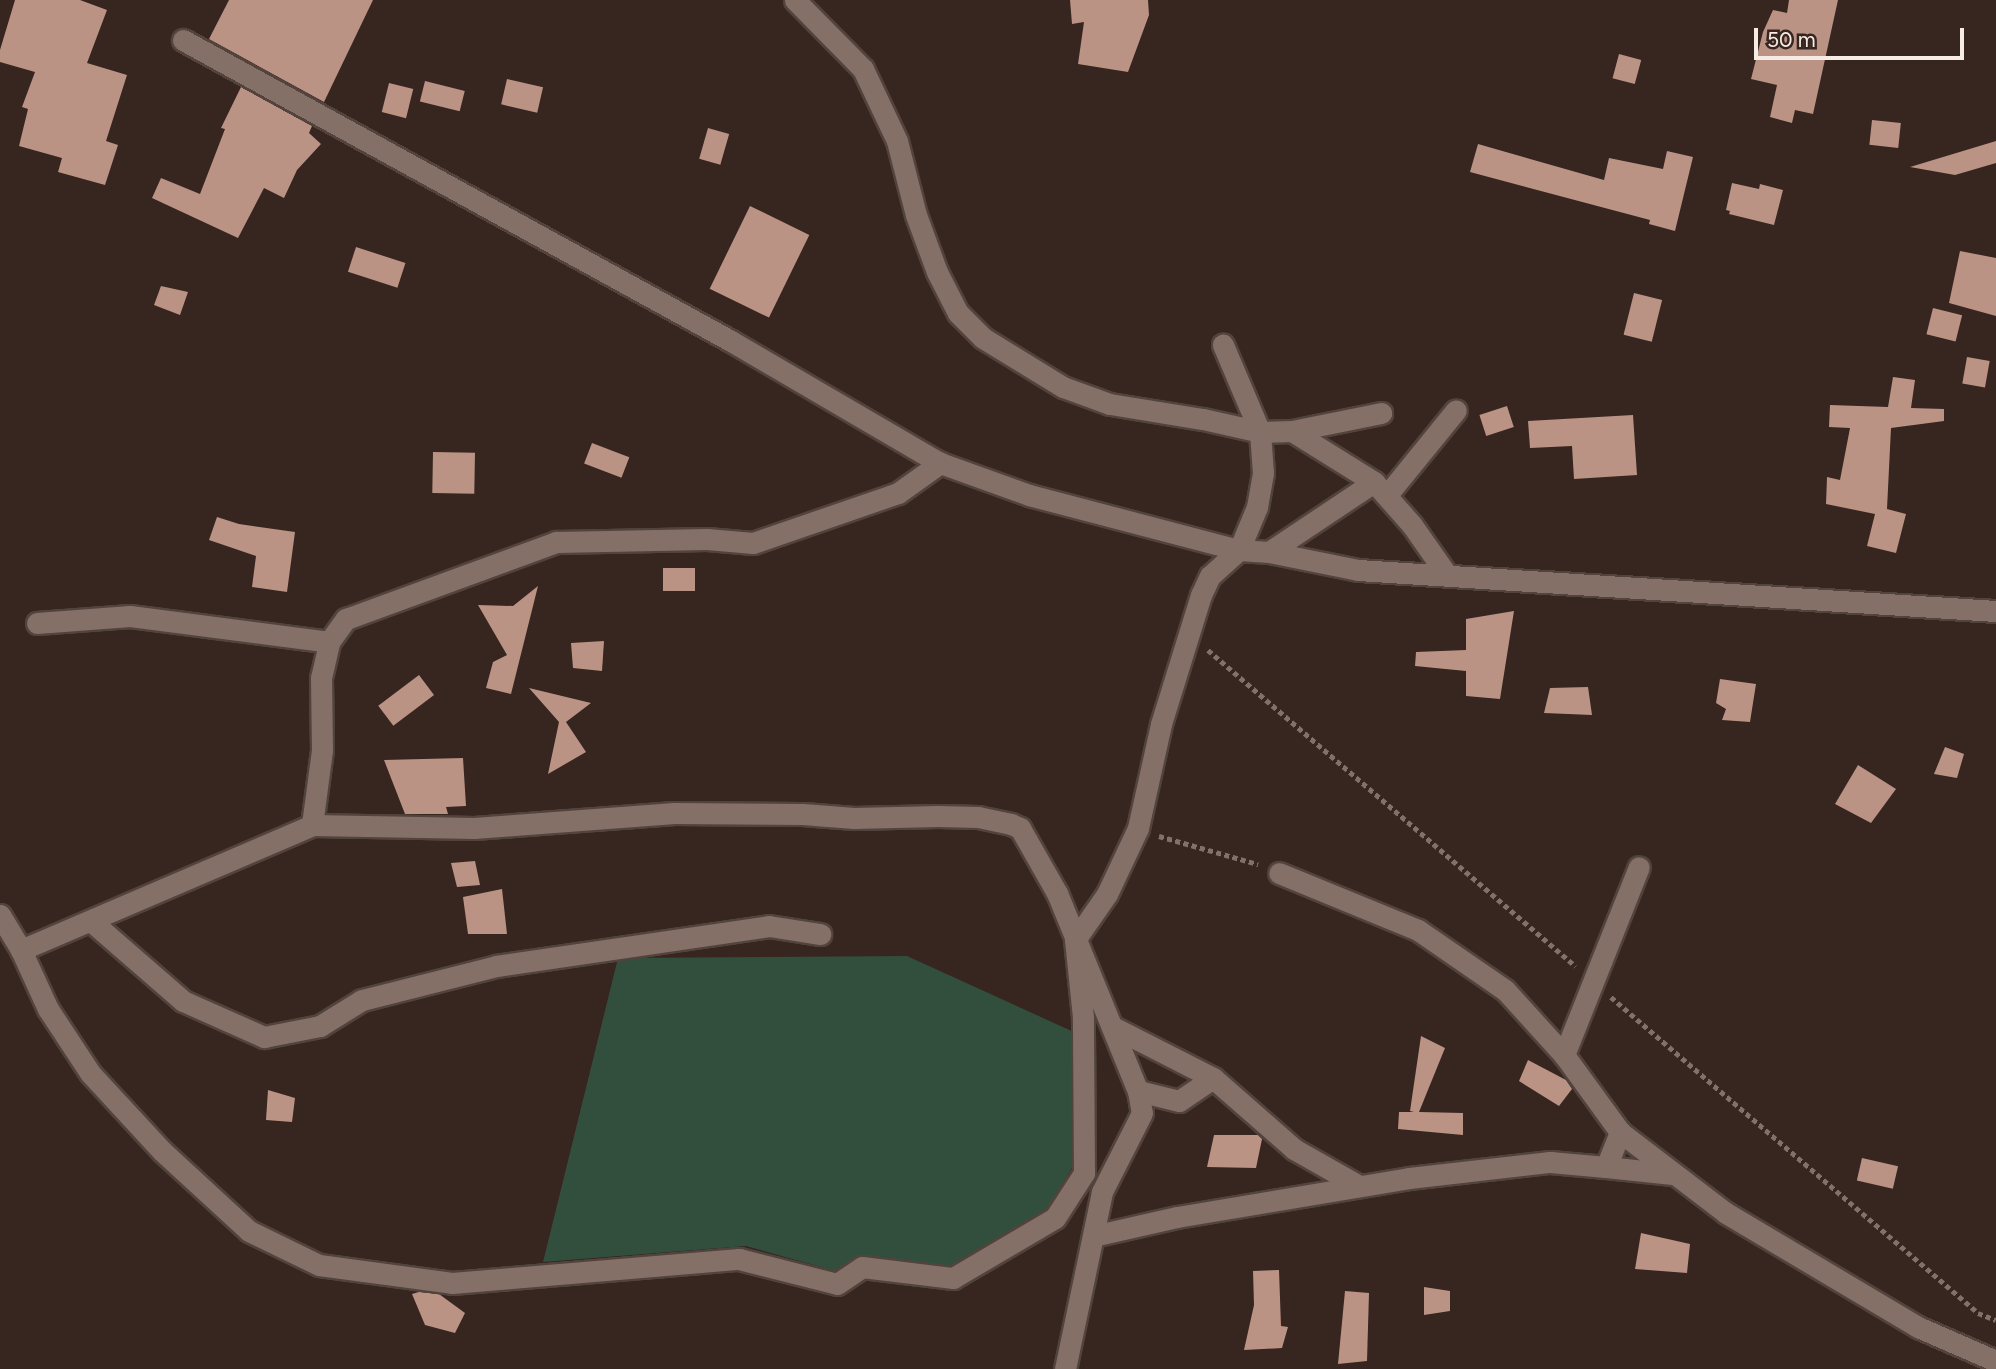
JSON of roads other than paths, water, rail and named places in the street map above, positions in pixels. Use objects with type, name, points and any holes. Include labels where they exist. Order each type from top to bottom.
[{"type":"street","points":[[795,0],[863,69],[897,141],[916,215],[937,272],[958,313],[983,338],[1063,387],[1110,404],[1203,419],[1260,432],[1292,431],[1381,414]]},
{"type":"street","points":[[183,40],[731,341],[940,463],[1029,495],[1239,550],[1269,552],[1358,570],[1996,611]]},
{"type":"street","points":[[0,915],[21,950],[48,1009],[90,1073],[162,1151],[249,1231],[319,1265],[452,1283],[739,1259],[837,1284],[862,1268],[953,1278],[1055,1218],[1084,1173],[1083,1017],[1075,940],[1107,894],[1138,828],[1161,724],[1201,595],[1210,576],[1239,550],[1256,507],[1263,473],[1260,432],[1223,345]]},
{"type":"street","points":[[1269,552],[1381,489],[1456,410]]},
{"type":"street","points":[[1292,431],[1381,489],[1447,575]]},
{"type":"street","points":[[312,825],[322,750],[321,678],[329,642],[346,619],[556,542],[707,539],[753,543],[898,493],[940,463]]},
{"type":"street","points":[[37,623],[130,616],[329,642]]},
{"type":"street","points":[[21,950],[312,825],[474,828],[674,813],[802,814],[854,818],[978,817],[1020,828],[1056,893],[1113,1027],[1138,1091],[1142,1113],[1102,1192],[1065,1369]]},
{"type":"street","points":[[1564,1055],[1640,867]]},
{"type":"street","points":[[1279,873],[1418,930],[1505,990],[1564,1055],[1620,1132],[1726,1213],[1918,1326],[1996,1361]]},
{"type":"street","points":[[91,921],[183,1001],[264,1037],[320,1027],[362,999],[496,966],[769,926],[820,934]]},
{"type":"street","points":[[1113,1027],[1213,1078],[1294,1149],[1359,1186]]},
{"type":"street","points":[[1138,1091],[1179,1101],[1213,1078]]},
{"type":"street","points":[[1606,1167],[1620,1132]]},
{"type":"street","points":[[1093,1236],[1177,1217],[1359,1186],[1550,1162],[1675,1174]]}]
